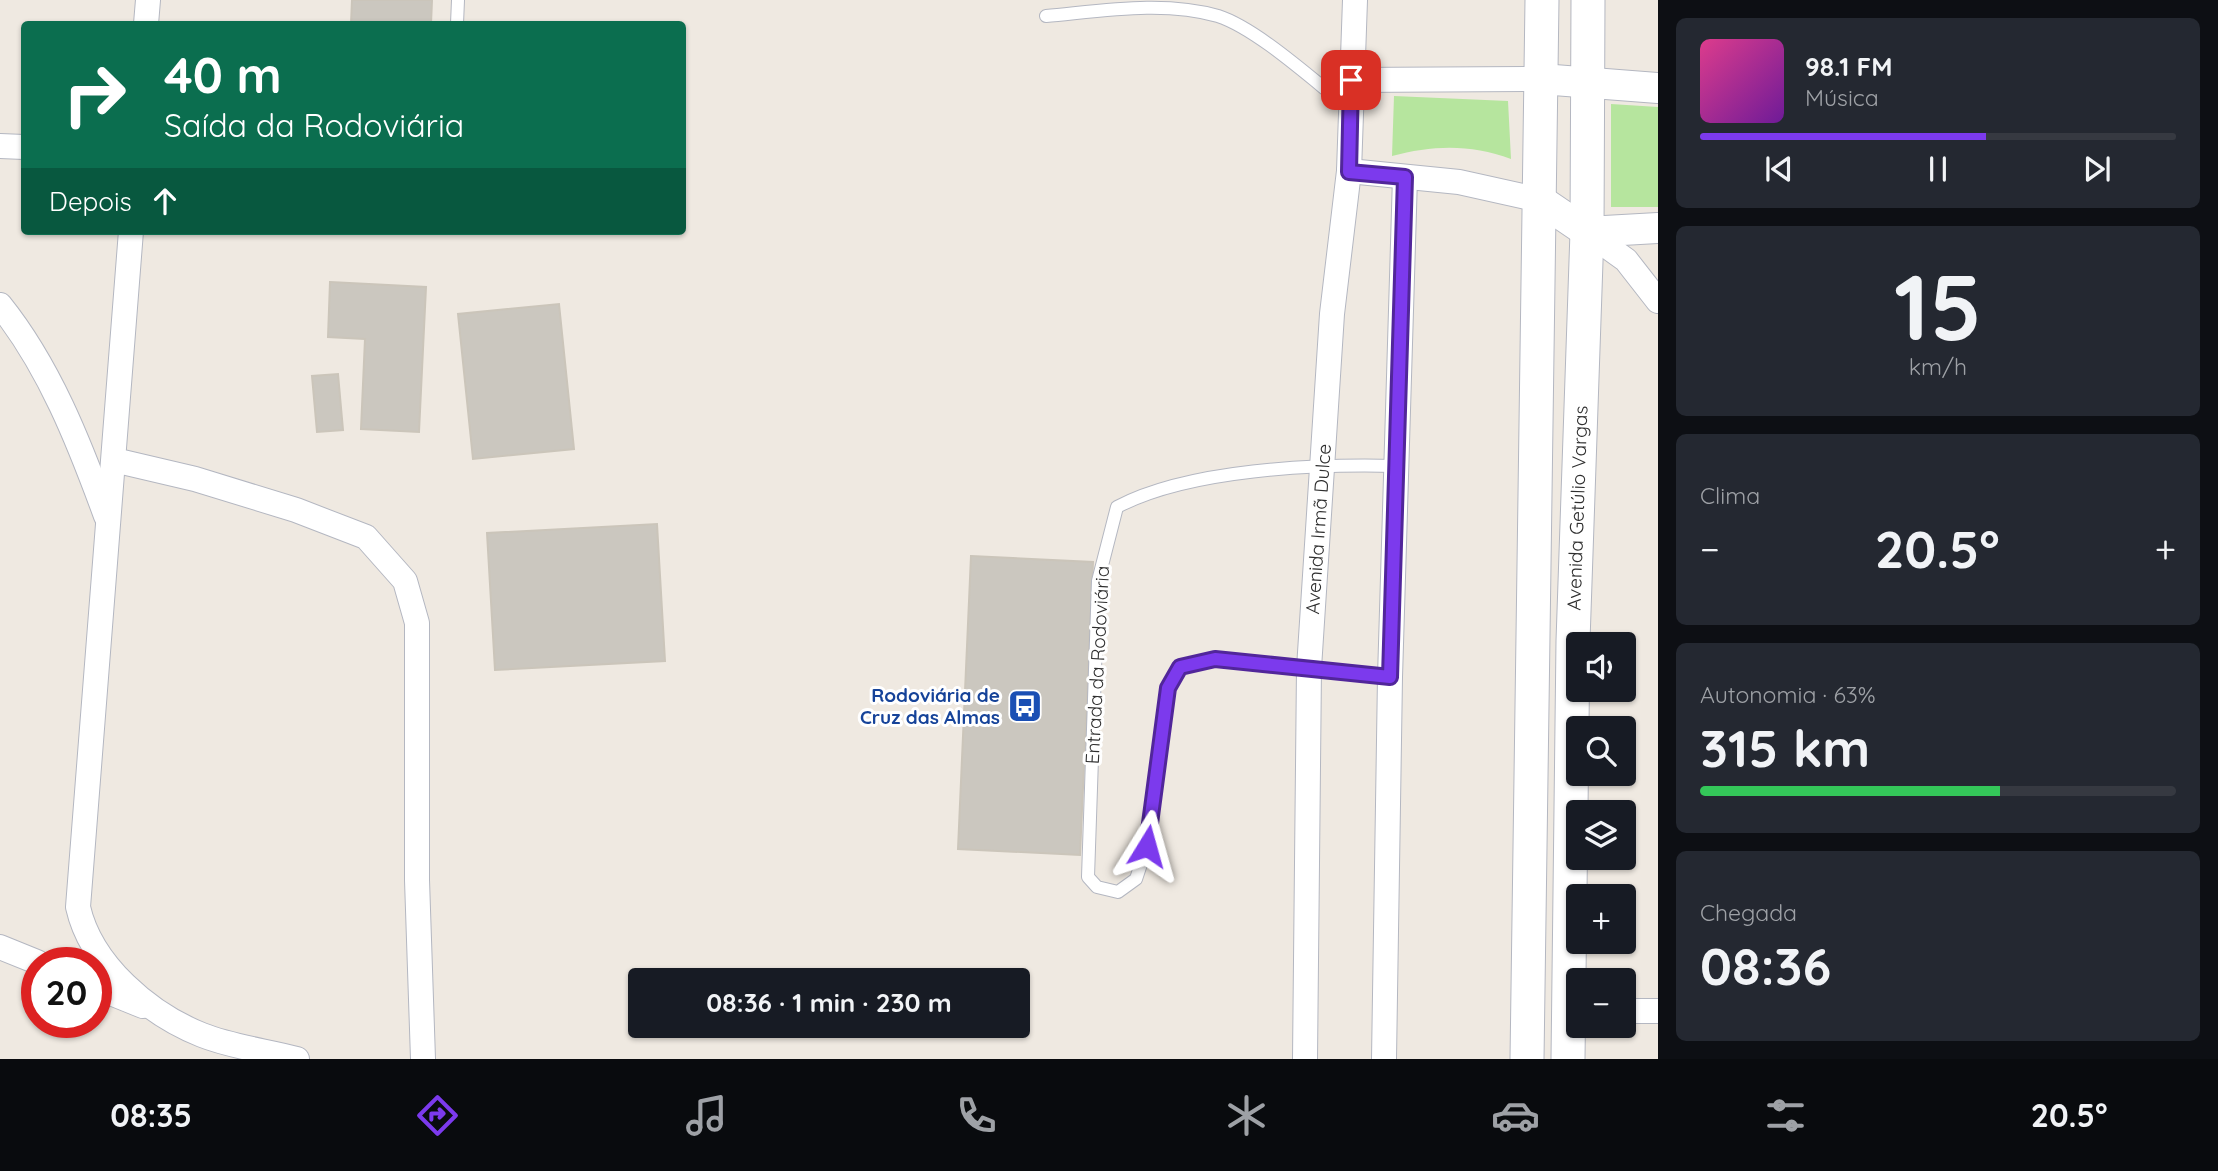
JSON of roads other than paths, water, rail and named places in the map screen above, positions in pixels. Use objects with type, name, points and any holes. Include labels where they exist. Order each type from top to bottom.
[{"type":"main road","name":"Avenida Getúlio Vargas","points":[[1527,1059],[1542,0]]},
{"type":"main road","name":"Avenida Getúlio Vargas","points":[[1573,968],[1573,641],[1587,232],[1588,0]]},
{"type":"main road","name":"Avenida Getúlio Vargas","points":[[1567,1059],[1570,1038]]},
{"type":"street","points":[[146,21],[148,0]]},
{"type":"street","name":"Avenida Irmã Dulce","points":[[1305,1059],[1309,668],[1332,314],[1349,172],[1355,0]]},
{"type":"street","points":[[1351,80],[1541,79],[1658,88]]},
{"type":"street","points":[[0,146],[21,147]]},
{"type":"street","points":[[1349,172],[1459,182],[1540,200],[1626,260],[1658,302]]},
{"type":"street","points":[[1384,1059],[1390,677],[1405,177]]},
{"type":"street","points":[[1587,232],[1658,228]]},
{"type":"street","points":[[131,235],[110,526],[78,907],[94,951],[159,1013]]},
{"type":"street","points":[[0,305],[19,328],[79,441],[110,526]]},
{"type":"street","points":[[114,460],[195,479],[296,510],[366,537],[405,581],[416,623],[417,880],[423,1059]]},
{"type":"street","points":[[0,947],[21,956]]},
{"type":"street","points":[[112,994],[159,1013],[203,1036],[297,1059]]},
{"type":"street","points":[[1636,1011],[1658,1011]]},
{"type":"lane","points":[[457,21],[458,0]]},
{"type":"lane","points":[[1046,16],[1154,7],[1189,9],[1220,16],[1253,34],[1350,109]]},
{"type":"lane","points":[[1322,464],[1396,466]]},
{"type":"lane","name":"Entrada da Rodoviária","points":[[1309,668],[1215,659],[1180,667],[1168,688],[1147,846],[1136,879],[1130,886],[1118,892],[1097,887],[1087,877],[1098,581],[1117,507],[1135,498],[1183,484],[1322,464]]},
{"type":"lane","points":[[1309,668],[1390,677]]},
{"type":"place","name":"Rodoviária de Cruz das Almas","points":[[1025,706]]}]
